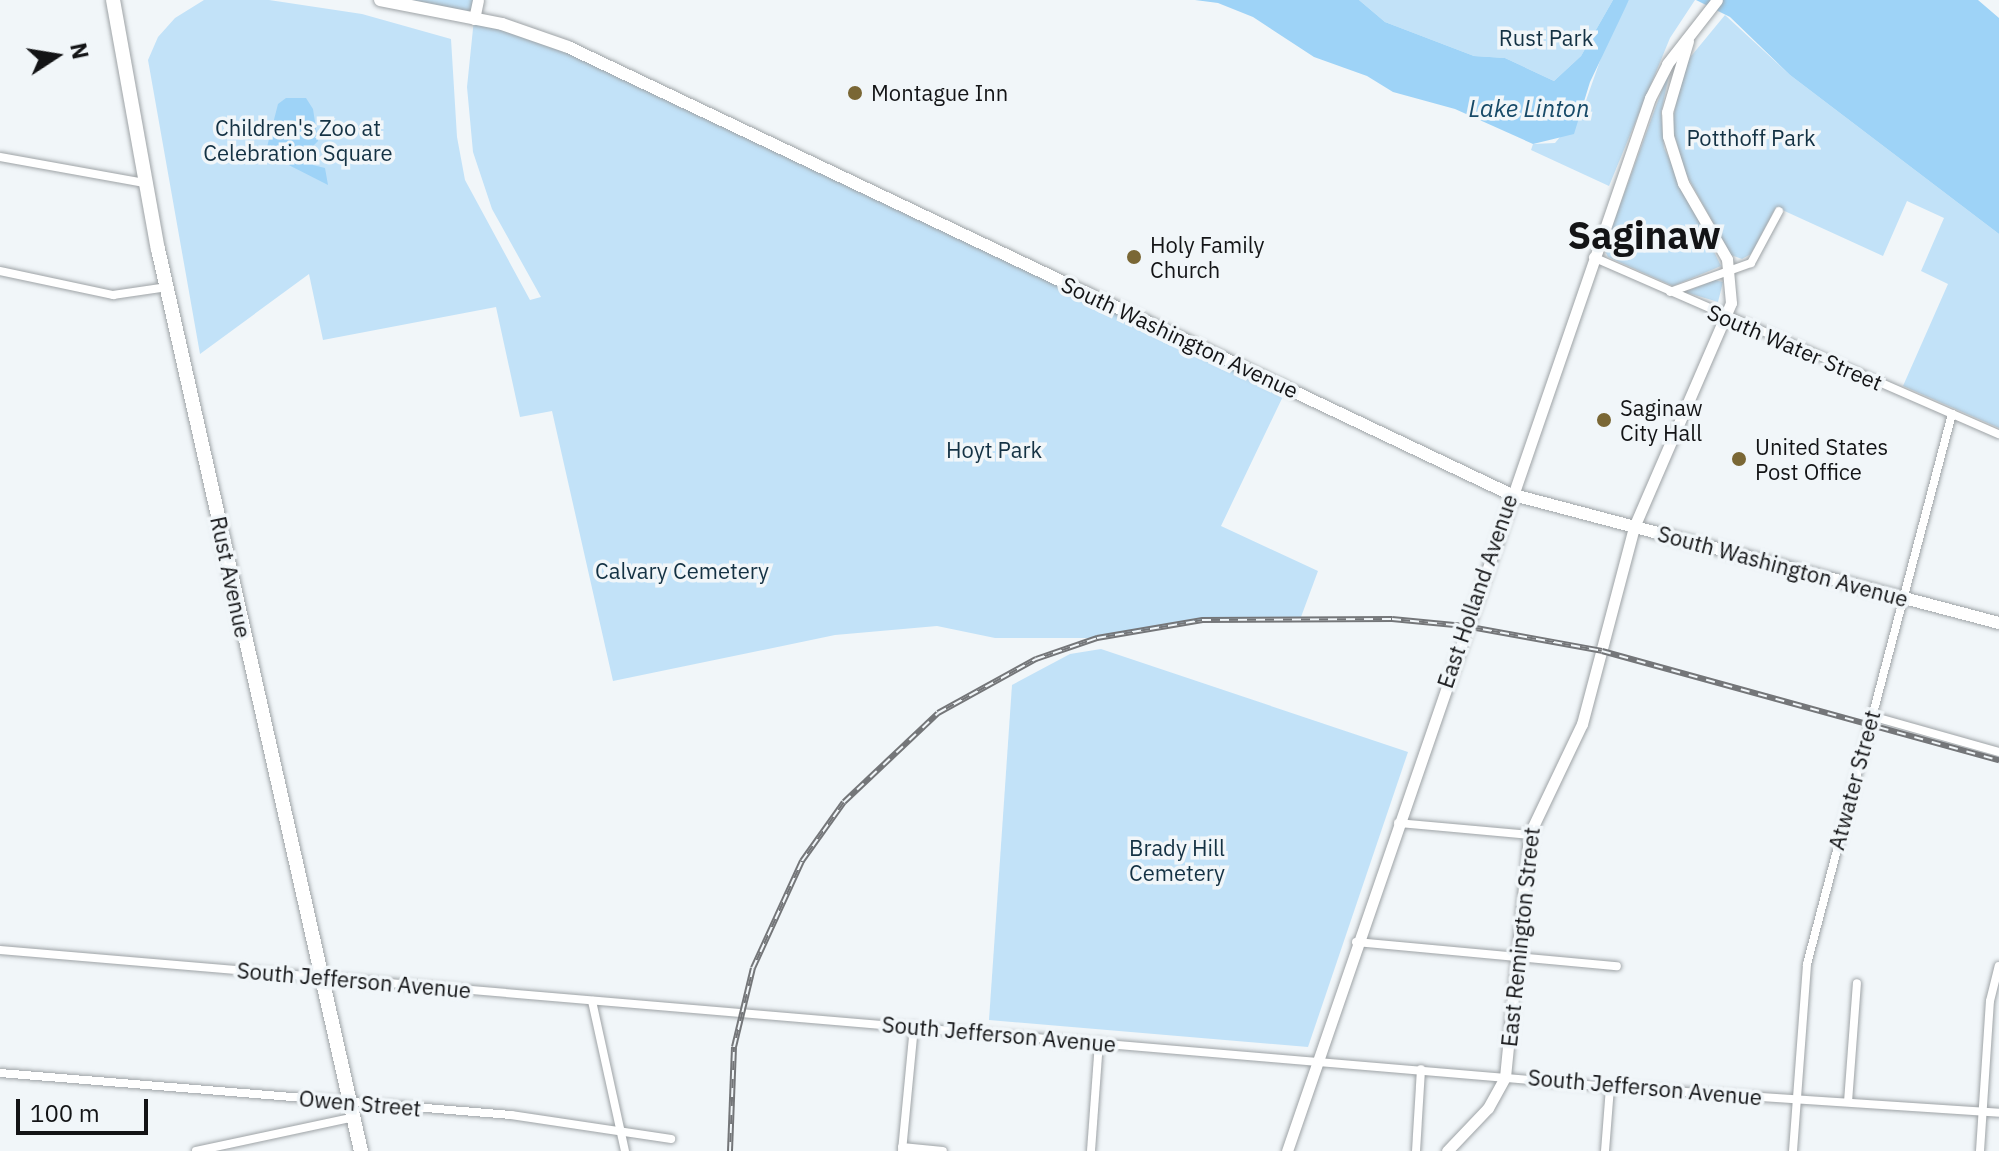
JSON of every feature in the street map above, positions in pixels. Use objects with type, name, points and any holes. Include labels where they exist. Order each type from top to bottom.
[{"type":"highway","name":"Rust Avenue","points":[[113,0],[167,287],[361,1151]]},
{"type":"main road","name":"South Washington Avenue","points":[[380,0],[474,19],[568,47],[1510,494],[1999,623]]},
{"type":"main road","points":[[474,19],[478,0]]},
{"type":"main road","name":"East Holland Avenue","points":[[1287,1151],[1592,256],[1650,98],[1667,64],[1717,0]]},
{"type":"main road","name":"East Remington Street","points":[[1447,1151],[1488,1108],[1505,1077],[1529,835],[1582,724],[1634,527],[1727,318],[1730,272],[1721,244],[1683,183],[1668,136],[1667,112],[1688,40]]},
{"type":"street","points":[[0,157],[145,183]]},
{"type":"street","points":[[1669,292],[1730,272],[1755,260],[1779,211]]},
{"type":"street","name":"South Water Street","points":[[1592,256],[1727,318],[1999,434]]},
{"type":"street","points":[[0,271],[113,295],[167,287]]},
{"type":"street","name":"Atwater Street","points":[[1793,1151],[1801,991],[1952,414]]},
{"type":"street","points":[[1871,716],[1999,752]]},
{"type":"street","points":[[1397,823],[1529,835]]},
{"type":"street","points":[[1356,942],[1617,966]]},
{"type":"street","name":"South Jefferson Avenue","points":[[0,950],[1610,1087],[1999,1113]]},
{"type":"street","points":[[1980,1151],[1990,1001],[1999,966]]},
{"type":"street","points":[[1848,1102],[1857,983]]},
{"type":"street","points":[[592,1001],[625,1151]]},
{"type":"street","points":[[914,1027],[902,1149],[943,1151]]},
{"type":"street","points":[[1091,1151],[1099,1042]]},
{"type":"street","points":[[1416,1151],[1421,1069]]},
{"type":"street","name":"Owen Street","points":[[0,1073],[352,1110],[546,1119],[621,1136],[671,1139]]},
{"type":"street","points":[[1605,1151],[1610,1087]]},
{"type":"street","points":[[196,1151],[352,1110]]},
{"type":"green space","name":"Hoyt Park","points":[[204,0],[269,0],[362,14],[451,39],[457,137],[465,180],[530,300],[541,297],[492,209],[473,152],[467,87],[474,19],[380,0],[478,0],[474,18],[531,32],[1287,388],[1221,526],[1318,571],[1301,617],[1201,620],[1097,638],[995,638],[937,626],[835,635],[613,681],[552,411],[520,417],[496,307],[323,340],[309,274],[200,354],[148,60],[158,37],[175,18]]},
{"type":"green space","name":"Rust Park","points":[[1359,0],[1613,0],[1581,56],[1554,81],[1505,58],[1474,56],[1385,22]]},
{"type":"green space","points":[[1629,0],[1695,0],[1670,38],[1609,186],[1531,150],[1533,144],[1555,143],[1583,109],[1607,41]]},
{"type":"green space","name":"Potthoff Park","points":[[1725,15],[1790,75],[1999,234],[1999,428],[1903,386],[1948,284],[1921,271],[1944,218],[1907,201],[1883,256],[1776,207],[1751,254],[1742,259],[1731,255],[1685,172],[1672,126],[1683,66]]},
{"type":"green space","points":[[1671,65],[1661,113],[1664,148],[1721,266],[1673,286],[1608,257],[1604,249]]},
{"type":"green space","points":[[1715,280],[1723,282],[1718,302],[1685,292]]},
{"type":"green space","name":"Brady Hill Cemetery","points":[[1101,649],[1408,752],[1308,1047],[989,1020],[1012,685],[1070,654]]},
{"type":"water","name":"Lake Linton","points":[[1195,0],[1359,0],[1385,22],[1474,56],[1505,58],[1554,81],[1581,56],[1613,0],[1629,0],[1590,82],[1574,134],[1533,144],[1455,109],[1393,92],[1367,76],[1314,57],[1253,17],[1218,3]]},
{"type":"water","points":[[1696,0],[1978,0],[1999,18],[1999,234],[1790,75],[1730,17]]},
{"type":"water","points":[[286,98],[306,98],[313,109],[318,141],[309,150],[313,165],[325,168],[328,185],[271,156],[267,147],[278,104]]},
{"type":"railway","points":[[730,1151],[734,1047],[753,968],[802,861],[844,802],[938,713],[1036,659],[1097,638],[1202,620],[1392,619],[1465,626],[1602,651],[1999,760]]},
{"type":"place","name":"Montague Inn","points":[[855,93]]},
{"type":"place","name":"Holy Family Church","points":[[1134,257]]},
{"type":"place","name":"Saginaw City Hall","points":[[1604,420]]},
{"type":"place","name":"United States Post Office","points":[[1739,459]]},
{"type":"district","name":"Saginaw","points":[[1644,235]]},
{"type":"park label","name":"Children's Zoo at Celebration Square","points":[[298,140]]},
{"type":"park label","name":"Calvary Cemetery","points":[[682,571]]}]
